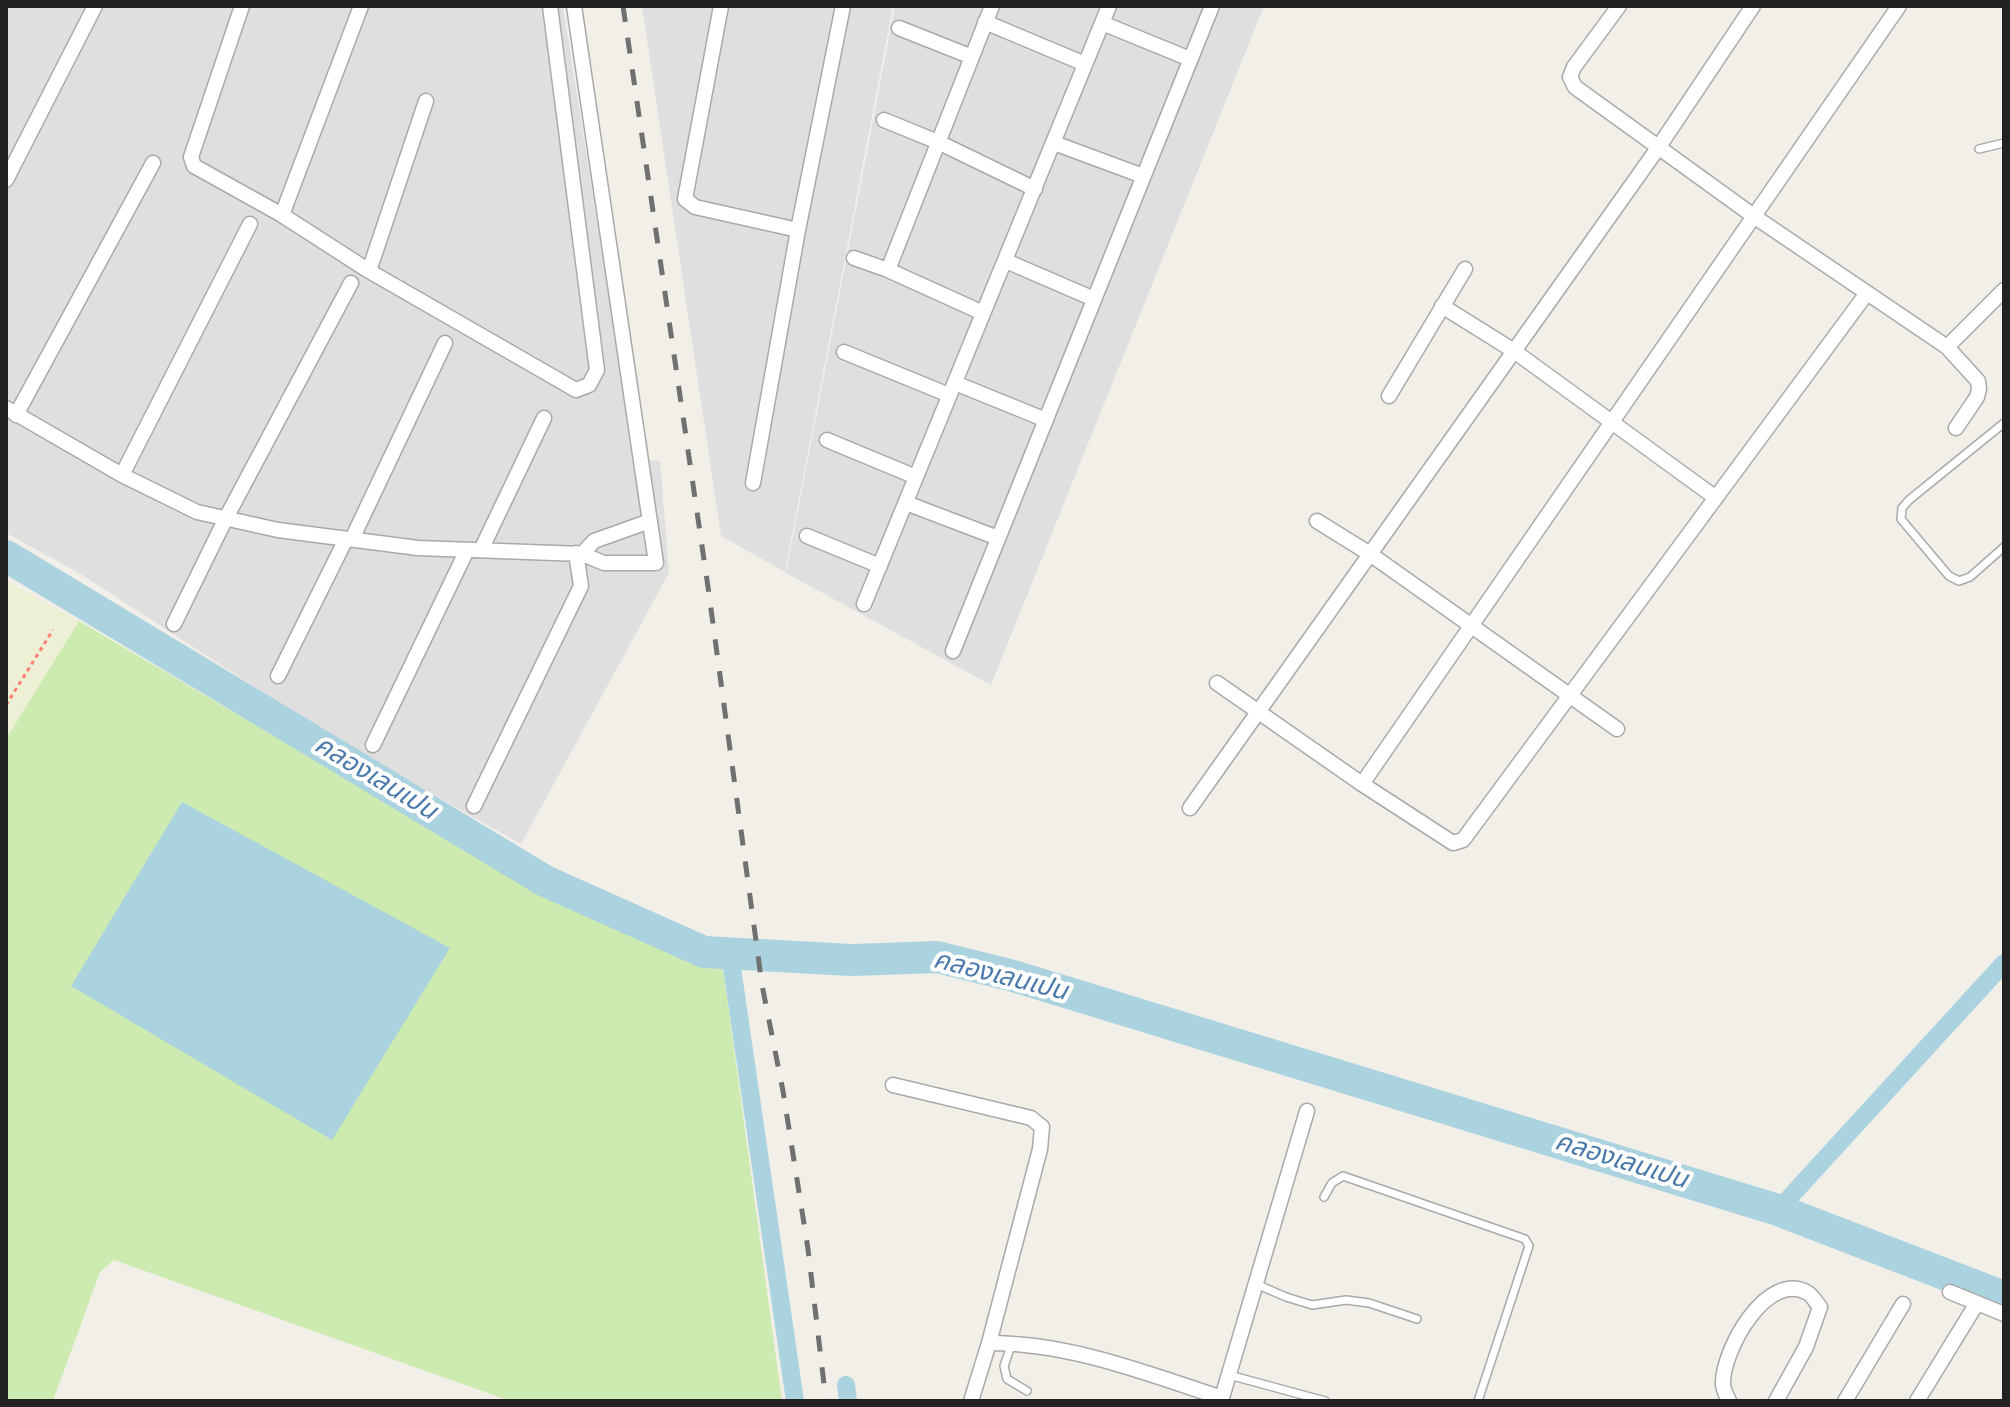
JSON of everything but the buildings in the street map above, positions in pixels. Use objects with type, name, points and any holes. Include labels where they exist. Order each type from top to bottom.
[{"type":"street","points":[[6,180],[95,6]]},
{"type":"street","points":[[242,6],[191,163],[282,215],[369,271],[576,390],[589,385],[597,370],[550,6]]},
{"type":"street","points":[[282,215],[361,6]]},
{"type":"street","points":[[153,163],[11,412],[122,475],[197,512],[278,530],[418,548],[579,554],[604,563],[656,563],[574,6]]},
{"type":"street","points":[[721,6],[685,199],[695,207],[798,230]]},
{"type":"street","points":[[753,483],[798,230],[843,6]]},
{"type":"street","points":[[888,270],[992,6]]},
{"type":"street","points":[[864,604],[1109,6]]},
{"type":"street","points":[[953,651],[1212,6]]},
{"type":"street","points":[[1619,6],[1574,67],[1570,77],[1575,87],[1755,217],[1947,347],[1978,381],[1979,389],[1956,428]]},
{"type":"street","points":[[1190,808],[1658,148],[1753,6]]},
{"type":"street","points":[[1362,784],[1899,6]]},
{"type":"street","points":[[985,22],[1085,64]]},
{"type":"street","points":[[1102,23],[1190,59]]},
{"type":"street","points":[[899,28],[972,57]]},
{"type":"street","points":[[369,271],[426,101]]},
{"type":"street","points":[[884,120],[938,142],[1035,189]]},
{"type":"street","points":[[1054,143],[1143,176]]},
{"type":"street","points":[[122,475],[250,224]]},
{"type":"street","points":[[854,258],[983,313]]},
{"type":"street","points":[[1006,261],[1094,299]]},
{"type":"street","points":[[1389,396],[1465,269]]},
{"type":"street","points":[[174,624],[226,518],[351,283]]},
{"type":"street","points":[[1947,347],[2004,290]]},
{"type":"street","points":[[1217,683],[1453,843],[1463,840],[1867,293]]},
{"type":"street","points":[[1442,306],[1514,351],[1716,498]]},
{"type":"street","points":[[278,676],[445,343]]},
{"type":"street","points":[[844,352],[1046,420]]},
{"type":"street","points":[[373,745],[544,418]]},
{"type":"street","points":[[827,440],[916,477]]},
{"type":"street","points":[[906,503],[998,538]]},
{"type":"street","points":[[579,554],[594,541],[650,521]]},
{"type":"street","points":[[1317,521],[1370,554],[1617,729]]},
{"type":"street","points":[[807,536],[880,566]]},
{"type":"street","points":[[474,806],[581,586],[579,554]]},
{"type":"street","points":[[893,1085],[1031,1118],[1042,1127],[1040,1149],[971,1401]]},
{"type":"street","points":[[989,1343],[1012,1343],[1096,1357],[1222,1399],[1307,1111]]},
{"type":"street","points":[[1729,1401],[1723,1386],[1727,1359],[1751,1316],[1768,1296],[1784,1288],[1808,1293],[1820,1307],[1806,1347],[1776,1401]]},
{"type":"street","points":[[1950,1292],[2004,1314]]},
{"type":"street","points":[[1917,1401],[1977,1303]]},
{"type":"street","points":[[1845,1401],[1903,1304]]},
{"type":"lane","points":[[1979,149],[2004,143]]},
{"type":"lane","points":[[2004,423],[1909,500],[1902,508],[1901,519],[1949,576],[1959,581],[1970,577],[2004,547]]},
{"type":"lane","points":[[1324,1197],[1332,1183],[1343,1176],[1525,1239],[1529,1246],[1478,1401]]},
{"type":"lane","points":[[1256,1284],[1312,1305],[1346,1300],[1369,1303],[1417,1319]]},
{"type":"lane","points":[[1012,1343],[1004,1366],[1007,1379],[1027,1391]]},
{"type":"lane","points":[[1229,1375],[1325,1401]]},
{"type":"path","points":[[6,705],[53,630]]},
{"type":"shaded area","points":[[6,6],[563,6],[632,459],[660,461],[669,573],[521,844],[337,740],[79,573],[6,533]]},
{"type":"shaded area","points":[[642,6],[893,6],[785,572],[721,536]]},
{"type":"shaded area","points":[[895,6],[1264,6],[991,685],[786,573]]},
{"type":"green space","points":[[6,581],[79,621],[6,739]]},
{"type":"green space","points":[[79,621],[474,854],[597,918],[723,968],[782,1401],[510,1401],[114,1260],[100,1272],[53,1401],[6,1401],[6,739]]},
{"type":"water","points":[[182,802],[450,948],[332,1140],[71,986]]},
{"type":"waterway","name":"คลองเลนเปน","points":[[6,556],[545,881],[704,952],[852,960],[937,957],[1010,975],[1778,1210],[2004,1297]]},
{"type":"waterway","points":[[730,954],[795,1401]]},
{"type":"waterway","points":[[1778,1210],[2004,963]]},
{"type":"waterway","points":[[846,1385],[848,1401]]},
{"type":"railway","points":[[623,6],[708,587],[762,985],[783,1091],[808,1249],[826,1401]]}]
